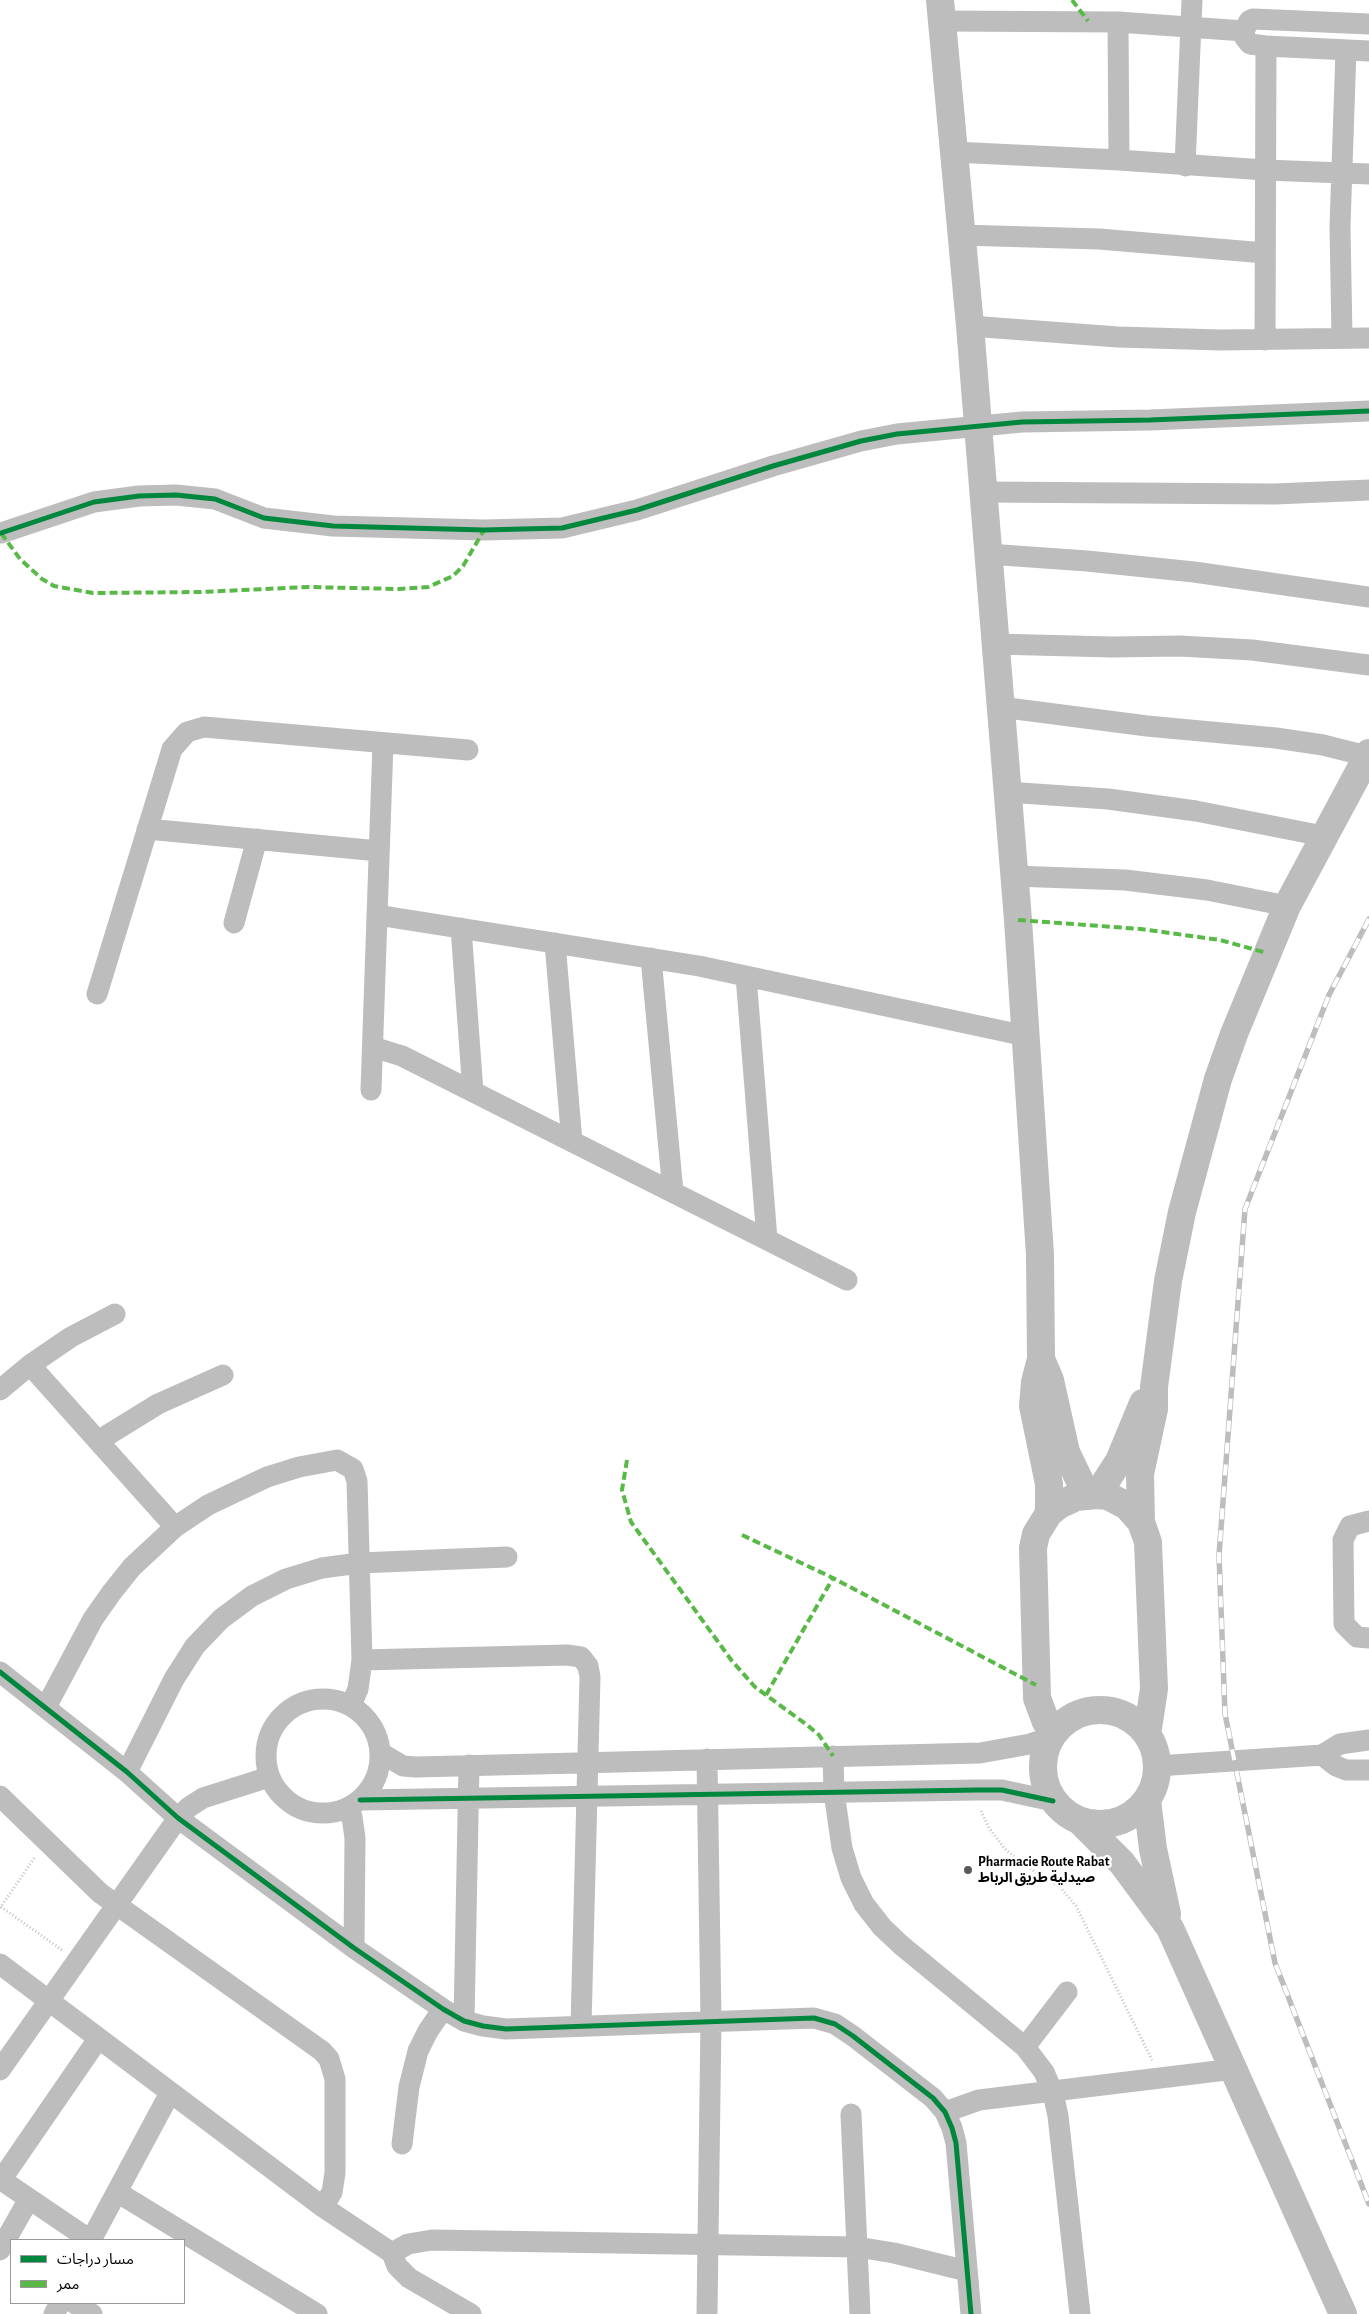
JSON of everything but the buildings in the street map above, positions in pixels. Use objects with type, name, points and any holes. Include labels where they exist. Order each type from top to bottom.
[{"type":"main road","points":[[941,11],[960,235],[970,326],[1026,1036],[1038,1220],[1042,1359],[1035,1382],[1033,1406],[1048,1484],[1049,1513]]},
{"type":"main road","points":[[1147,1734],[1152,1704],[1153,1675],[1148,1542],[1141,1522],[1139,1486],[1154,1409],[1154,1387],[1176,1235],[1203,1132],[1234,1034],[1287,906],[1368,754]]},
{"type":"main road","points":[[1042,1359],[1050,1380],[1066,1452],[1092,1495]]},
{"type":"main road","points":[[1092,1495],[1112,1474],[1142,1404],[1154,1387]]},
{"type":"main road","points":[[1053,1735],[1040,1711],[1036,1685],[1033,1548],[1036,1534],[1049,1513],[1066,1501],[1092,1495],[1113,1498],[1127,1506],[1141,1522]]},
{"type":"main road","points":[[1080,1821],[1105,1824],[1118,1822],[1129,1817],[1147,1800],[1154,1785],[1157,1766],[1154,1747],[1147,1734],[1132,1720],[1117,1713],[1101,1710],[1080,1714],[1066,1721],[1053,1735],[1042,1764],[1045,1784],[1053,1801],[1065,1813],[1080,1821],[1122,1863],[1170,1928],[1343,2314]]},
{"type":"main road","points":[[1147,1800],[1154,1849],[1170,1928]]},
{"type":"street","points":[[1185,166],[1192,0]]},
{"type":"street","points":[[941,11],[1244,31]]},
{"type":"street","points":[[1369,24],[1258,19],[1249,21],[1244,31],[1245,38],[1250,44],[1369,51]]},
{"type":"street","points":[[1118,22],[1119,160]]},
{"type":"street","points":[[1265,340],[1266,46]]},
{"type":"street","points":[[1342,338],[1341,172],[1346,50]]},
{"type":"street","points":[[954,152],[1119,160],[1185,166],[1369,174]]},
{"type":"street","points":[[960,235],[1099,239],[1265,253]]},
{"type":"street","points":[[970,326],[1118,338],[1265,340],[1369,338]]},
{"type":"street","points":[[1,533],[94,502],[139,496],[176,495],[215,499],[264,518],[333,526],[484,530],[562,528],[637,510],[773,466],[861,441],[897,434],[1022,422],[1369,411]]},
{"type":"street","points":[[983,492],[1275,494],[1369,490]]},
{"type":"street","points":[[988,554],[1087,561],[1194,572],[1369,597]]},
{"type":"street","points":[[995,644],[1112,647],[1180,646],[1252,650],[1369,665]]},
{"type":"street","points":[[1000,707],[1147,726],[1276,738],[1368,754]]},
{"type":"street","points":[[97,994],[172,749],[181,736],[196,728],[204,727],[468,750]]},
{"type":"street","points":[[371,1090],[383,743]]},
{"type":"street","points":[[1007,792],[1108,799],[1196,810],[1323,836]]},
{"type":"street","points":[[148,829],[379,851]]},
{"type":"street","points":[[234,923],[257,839]]},
{"type":"street","points":[[1014,876],[1125,880],[1208,890],[1287,906]]},
{"type":"street","points":[[377,916],[651,958],[746,976],[1026,1036]]},
{"type":"street","points":[[462,928],[473,1092]]},
{"type":"street","points":[[555,942],[572,1142]]},
{"type":"street","points":[[651,958],[673,1192]]},
{"type":"street","points":[[746,976],[767,1239]]},
{"type":"street","points":[[373,1047],[402,1056],[847,1280]]},
{"type":"street","points":[[0,1390],[30,1365],[71,1337],[115,1314]]},
{"type":"street","points":[[30,1365],[174,1527]]},
{"type":"street","points":[[98,1441],[158,1404],[223,1375]]},
{"type":"street","points":[[46,1707],[94,1619],[112,1592],[132,1567],[174,1527],[216,1501],[267,1477],[299,1467],[337,1460],[348,1465],[356,1475],[362,1660],[360,1682],[351,1705]]},
{"type":"street","points":[[1369,1521],[1350,1526],[1343,1540],[1343,1612],[1344,1624],[1350,1632],[1357,1637],[1369,1638]]},
{"type":"street","points":[[127,1772],[174,1679],[195,1646],[221,1619],[252,1596],[286,1579],[322,1568],[359,1563],[507,1557]]},
{"type":"street","points":[[362,1660],[567,1654],[581,1657],[588,1666],[590,1677],[581,2026]]},
{"type":"street","points":[[0,1672],[127,1772],[178,1818],[354,1948],[442,2009],[464,2021],[506,2029],[806,2017],[836,2024],[921,2088],[945,2112],[956,2143],[971,2314]]},
{"type":"street","points":[[354,1948],[356,1838],[354,1804],[376,1778],[380,1766],[381,1753],[378,1738],[372,1725],[351,1705],[334,1700],[317,1699],[300,1703],[285,1712],[274,1726],[267,1742],[266,1760],[269,1777],[277,1791],[288,1802],[302,1810],[317,1813],[333,1813],[354,1804],[470,1798],[707,1794],[1002,1790],[1053,1801]]},
{"type":"street","points":[[381,1753],[403,1766],[980,1753],[1030,1744],[1053,1735]]},
{"type":"street","points":[[1157,1766],[1322,1755],[1340,1744],[1369,1740]]},
{"type":"street","points":[[1322,1755],[1328,1761],[1346,1770],[1369,1770]]},
{"type":"street","points":[[833,1756],[834,1792],[842,1848],[851,1878],[864,1904],[901,1946],[1025,2047],[1044,2072],[1053,2093],[1058,2116],[1080,2314]]},
{"type":"street","points":[[707,1759],[711,2020],[707,2314]]},
{"type":"street","points":[[464,2021],[470,1798],[469,1765]]},
{"type":"street","points":[[0,2070],[178,1818],[189,1807],[203,1798],[269,1777]]},
{"type":"street","points":[[0,1796],[83,1877],[116,1905],[322,2051],[329,2059],[335,2079],[335,2173],[332,2192],[323,2207]]},
{"type":"street","points":[[0,1964],[48,2002],[323,2207],[392,2253],[397,2266],[410,2278],[471,2314]]},
{"type":"street","points":[[1025,2047],[1067,1992]]},
{"type":"street","points":[[402,2144],[409,2087],[418,2051],[442,2009]]},
{"type":"street","points":[[89,2239],[1,2180],[98,2039]]},
{"type":"street","points":[[945,2112],[980,2100],[1053,2093],[1234,2069]]},
{"type":"street","points":[[91,2239],[170,2093]]},
{"type":"street","points":[[851,2114],[860,2314]]},
{"type":"street","points":[[117,2192],[318,2314]]},
{"type":"street","points":[[0,2250],[29,2199]]},
{"type":"street","points":[[392,2253],[408,2244],[432,2240],[857,2247],[894,2252],[967,2271]]},
{"type":"street","points":[[76,2304],[92,2314]]},
{"type":"path","points":[[976,1790],[986,1821],[1005,1849],[1024,1865],[1060,1887],[1076,1906],[1160,2078]]},
{"type":"path","points":[[46,1841],[0,1908],[77,1960]]},
{"type":"railway","points":[[1369,919],[1329,995],[1245,1209],[1219,1555],[1225,1714],[1275,1963],[1369,2204]]},
{"type":"marked path","points":[[1072,0],[1088,21]]},
{"type":"marked path","points":[[1,533],[20,559],[42,579],[54,586],[93,593],[201,592],[308,587],[399,589],[428,587],[453,576],[463,566],[484,530]]},
{"type":"marked path","points":[[1018,920],[1141,929],[1220,940],[1267,953]]},
{"type":"marked path","points":[[627,1460],[622,1490],[631,1522],[732,1661],[755,1687],[819,1735],[833,1756]]},
{"type":"marked path","points":[[742,1535],[833,1578],[1036,1685]]},
{"type":"marked path","points":[[766,1695],[833,1578]]},
{"type":"cycle path","points":[[1,533],[94,502],[139,496],[176,495],[215,499],[264,518],[333,526],[484,530],[562,528],[637,510],[773,466],[861,441],[897,434],[1022,422],[1150,420],[1369,411]]},
{"type":"cycle path","points":[[0,1672],[127,1772],[178,1818],[354,1948],[443,2009],[464,2021],[506,2029],[814,2018],[835,2024],[933,2098],[945,2112],[956,2143],[971,2314]]},
{"type":"cycle path","points":[[360,1800],[1002,1790],[1053,1801]]},
{"type":"place","name":"Pharmacie Route Rabat صيدلية طريق الرباط","points":[[968,1870]]}]
